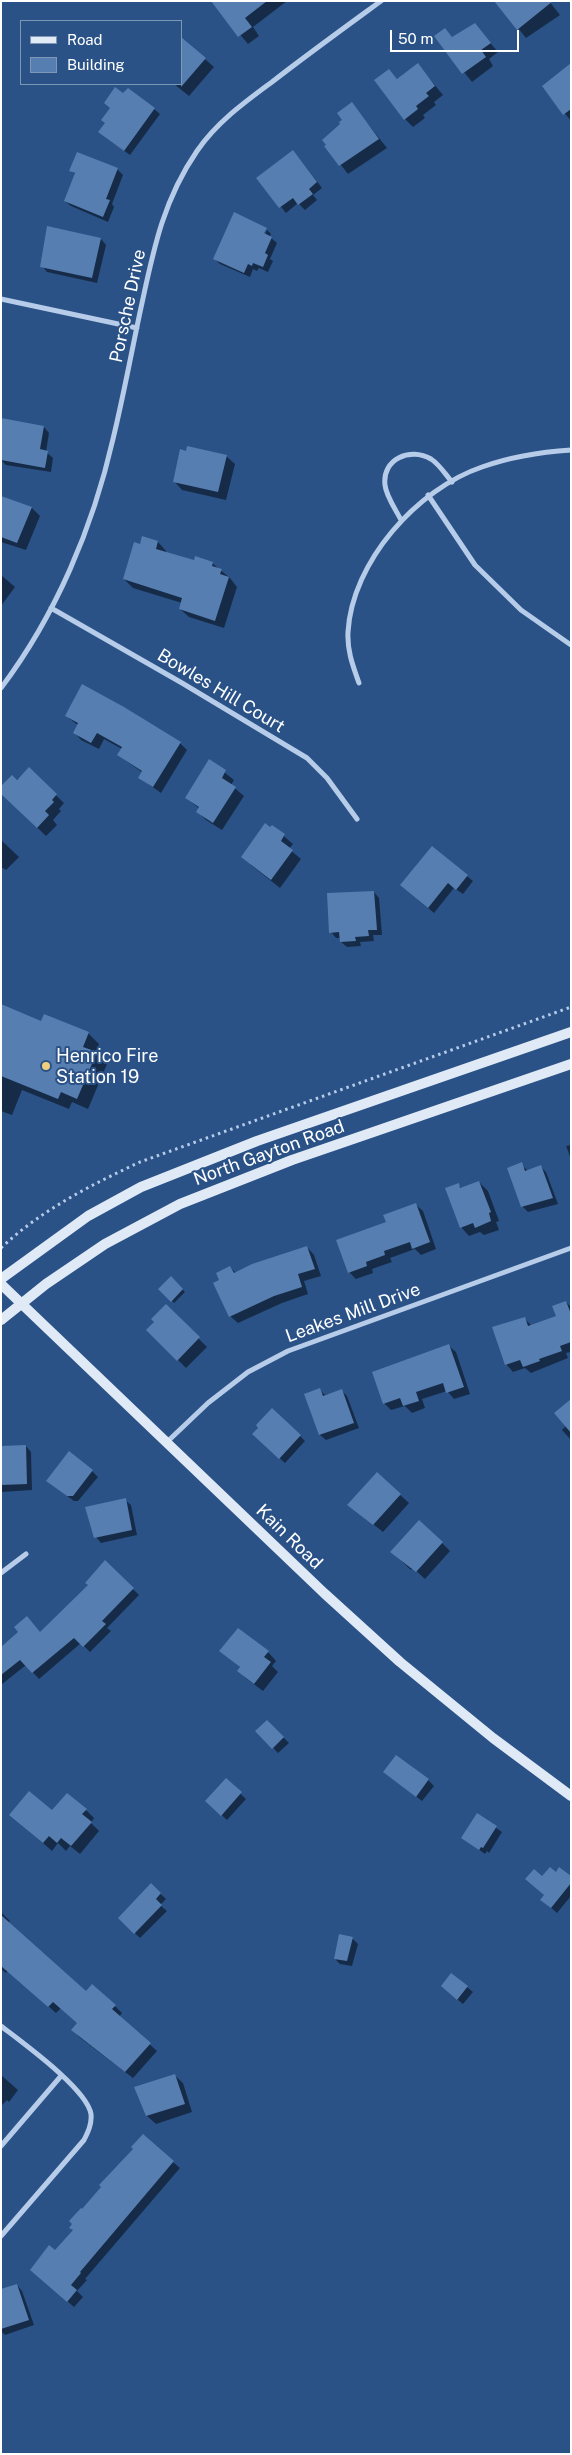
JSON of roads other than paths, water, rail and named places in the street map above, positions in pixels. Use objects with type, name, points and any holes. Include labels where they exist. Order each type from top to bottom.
[{"type":"main road","name":"North Gayton Road","points":[[1,1279],[88,1216],[141,1187],[257,1141],[571,1032]]},
{"type":"main road","name":"North Gayton Road","points":[[1,1320],[105,1244],[180,1204],[292,1160],[571,1064]]},
{"type":"main road","name":"Kain Road","points":[[1,1284],[324,1593],[400,1662],[493,1738],[571,1796]]},
{"type":"street","name":"Porsche Drive","points":[[1,688],[15,669],[51,608],[72,565],[96,503],[113,441],[164,212],[180,177],[198,149],[220,123],[381,1]]},
{"type":"street","points":[[1,299],[137,328]]},
{"type":"street","points":[[360,683],[350,657],[348,632],[352,606],[369,564],[394,527],[428,495],[481,467],[541,452],[571,450]]},
{"type":"street","points":[[401,520],[385,487],[384,473],[391,462],[405,454],[420,454],[432,460],[452,482]]},
{"type":"street","points":[[428,495],[475,565],[521,610],[571,645]]},
{"type":"street","name":"Bowles Hill Court","points":[[51,608],[182,683],[307,758],[327,778],[357,819]]},
{"type":"street","name":"Leakes Mill Drive","points":[[167,1443],[208,1403],[248,1372],[288,1351],[571,1248]]},
{"type":"street","points":[[1,1574],[26,1554]]},
{"type":"street","points":[[1,2026],[82,2095],[91,2116],[90,2128],[84,2140],[1,2236]]},
{"type":"street","points":[[1,2146],[61,2076]]},
{"type":"place","name":"Henrico Fire Station 19","points":[[46,1066]]}]
